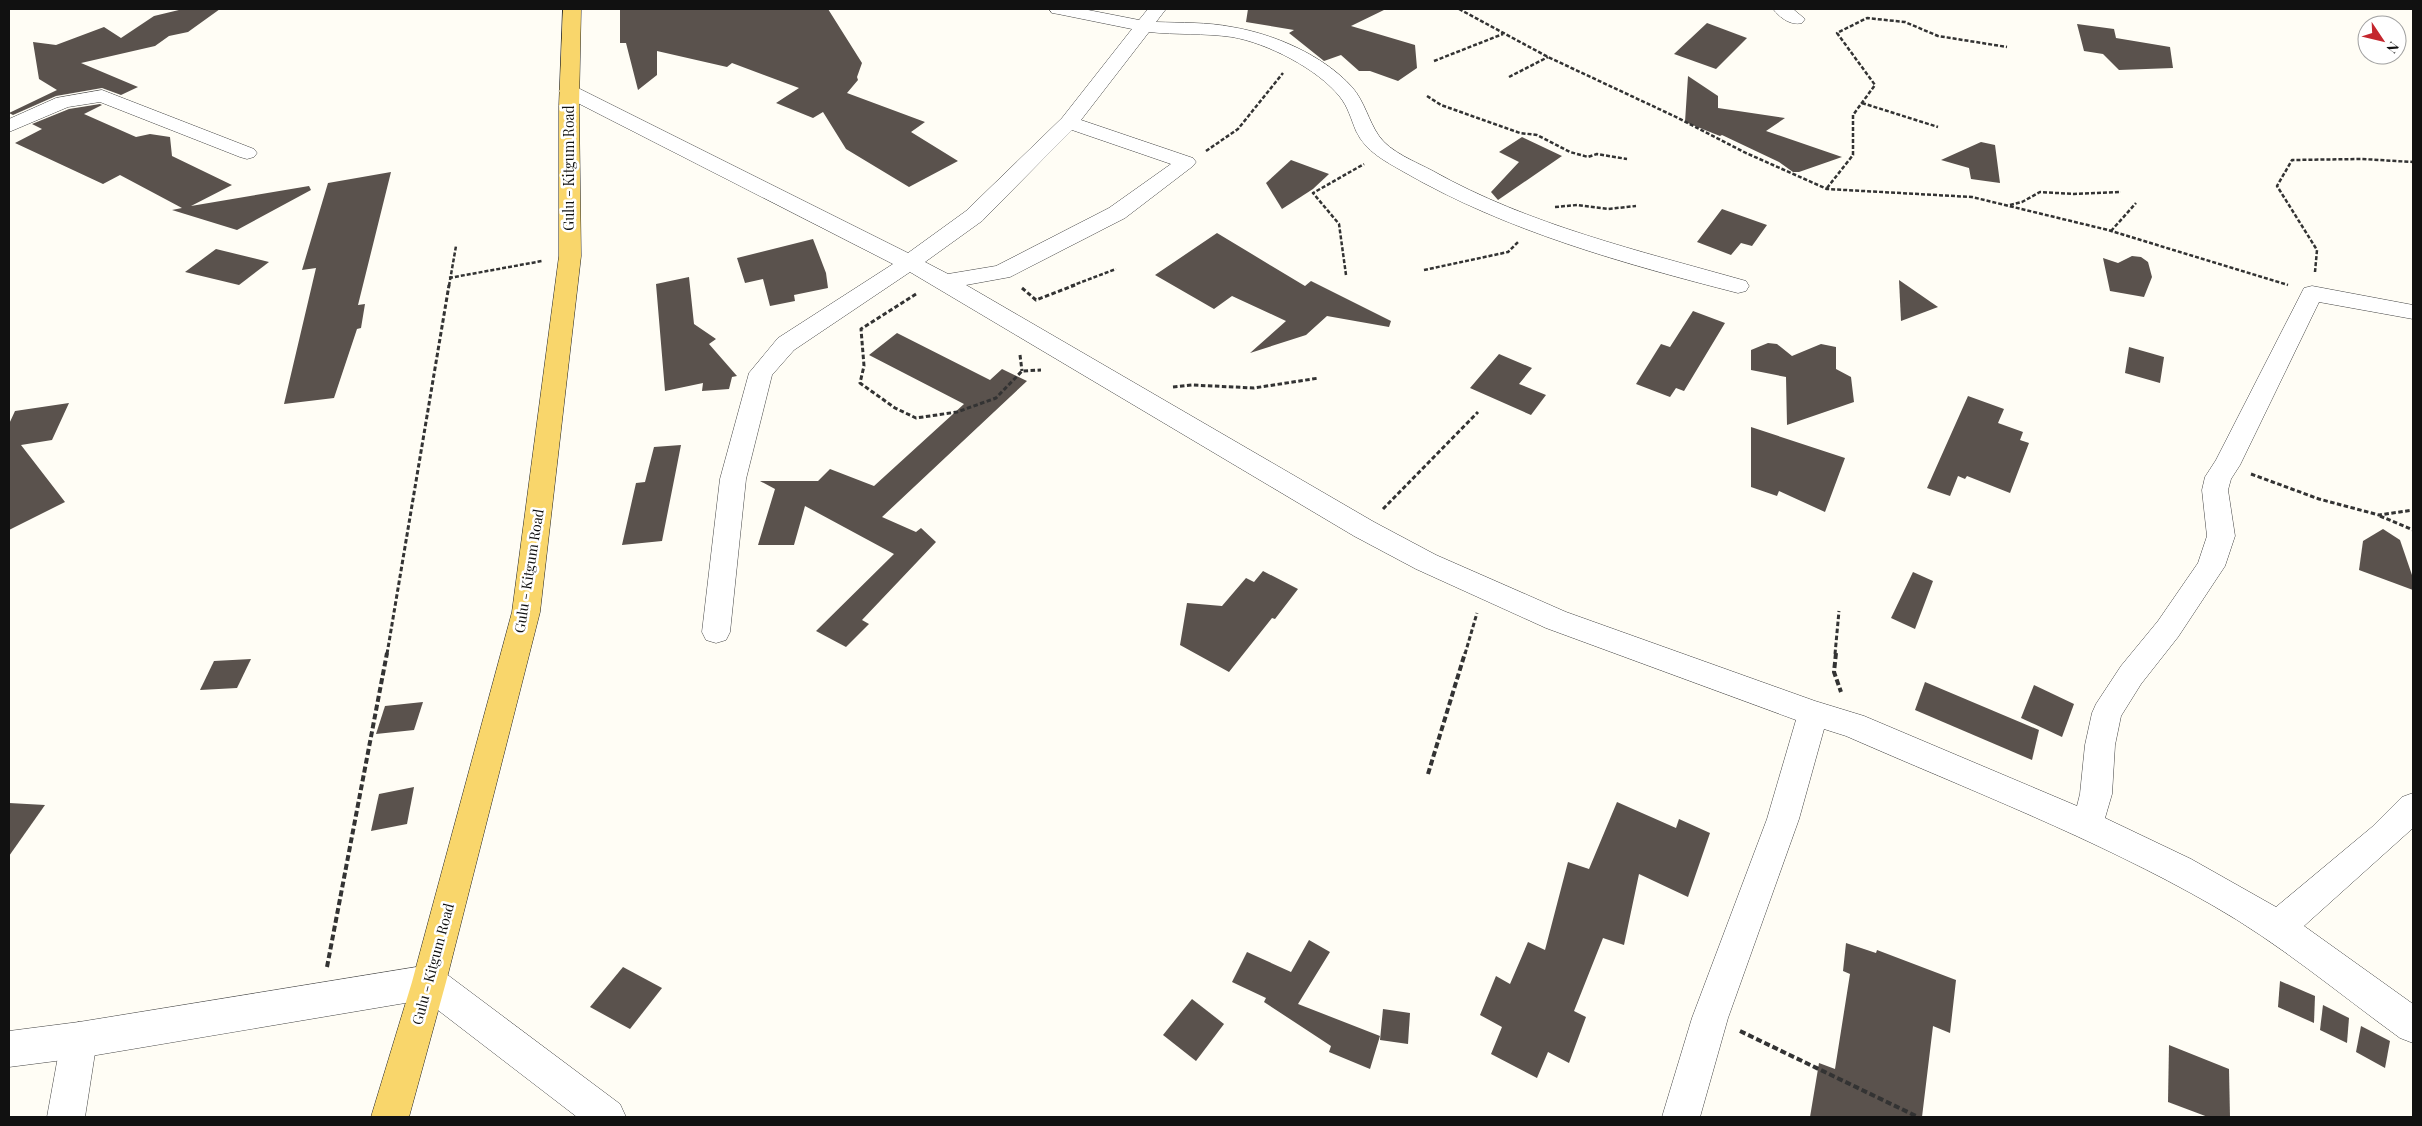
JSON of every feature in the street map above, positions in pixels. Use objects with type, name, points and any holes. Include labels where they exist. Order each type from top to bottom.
[{"type":"main road","name":"Gulu - Kitgum Road","points":[[390,1117],[429,982],[526,612],[565,309],[570,256],[569,91],[572,9]]},
{"type":"street","points":[[1058,9],[1142,26],[1192,27],[1238,32],[1266,42],[1324,72],[1341,85],[1355,105],[1367,137],[1384,152],[1474,201],[1534,225],[1738,286]]},
{"type":"street","points":[[716,632],[733,479],[761,373],[786,344],[909,263],[974,216],[1069,122],[1156,9]]},
{"type":"street","points":[[569,91],[944,282],[1364,529],[1426,562],[1556,620],[1812,713],[1853,726],[2087,825],[2166,862],[2226,895],[2277,928],[2413,1025]]},
{"type":"street","points":[[9,126],[63,102],[102,96],[246,153]]},
{"type":"street","points":[[1069,122],[1186,162]]},
{"type":"street","points":[[944,282],[1002,272],[1118,213],[1186,162]]},
{"type":"street","points":[[2087,825],[2096,794],[2100,745],[2107,713],[2131,675],[2168,628],[2211,566],[2221,536],[2215,490],[2218,477],[2227,465],[2312,293],[2413,312]]},
{"type":"street","points":[[1681,1117],[1710,1018],[1783,818],[1812,713]]},
{"type":"street","points":[[2277,928],[2383,837],[2413,807]]},
{"type":"street","points":[[9,1049],[79,1040],[429,982],[608,1117]]},
{"type":"street","points":[[66,1117],[79,1040]]},
{"type":"path","points":[[1459,9],[1548,57],[1674,116],[1746,153],[1827,189],[1972,197],[2111,231],[2312,293],[2317,250],[2277,186],[2292,160],[2362,159],[2413,162]]},
{"type":"path","points":[[1827,189],[1853,155],[1853,115],[1875,86],[1837,33],[1867,18],[1905,22],[1938,36],[2008,47]]},
{"type":"path","points":[[1434,61],[1491,36],[1504,34]]},
{"type":"path","points":[[1186,162],[1238,129],[1278,80],[1294,56]]},
{"type":"path","points":[[1509,77],[1548,57]]},
{"type":"path","points":[[1428,96],[1441,105],[1520,133],[1537,136],[1570,152],[1588,157],[1597,154],[1628,159]]},
{"type":"path","points":[[1862,103],[1938,127]]},
{"type":"path","points":[[1346,275],[1339,224],[1313,193],[1384,152]]},
{"type":"path","points":[[2008,205],[2022,202],[2040,192],[2074,194],[2121,192]]},
{"type":"path","points":[[2111,231],[2136,203]]},
{"type":"path","points":[[1554,207],[1578,205],[1608,209],[1636,206]]},
{"type":"path","points":[[1424,270],[1508,252],[1534,225]]},
{"type":"path","points":[[321,1000],[382,683],[449,278],[456,246]]},
{"type":"path","points":[[449,278],[570,256]]},
{"type":"path","points":[[1002,272],[1036,300],[1116,269]]},
{"type":"path","points":[[944,282],[905,299],[861,329],[864,366],[860,383],[895,408],[916,418],[957,412],[996,398],[1022,371],[1088,365]]},
{"type":"path","points":[[1133,392],[1192,385],[1254,388],[1318,378]]},
{"type":"path","points":[[1364,529],[1478,412]]},
{"type":"path","points":[[2227,465],[2319,499],[2379,516],[2413,530]]},
{"type":"path","points":[[2379,516],[2413,510]]},
{"type":"path","points":[[1428,774],[1485,587]]},
{"type":"path","points":[[1839,611],[1834,672],[1853,726]]},
{"type":"path","points":[[1710,1018],[1918,1117]]},
{"type":"building","points":[[183,9],[220,9],[188,32],[169,36],[155,46],[81,63],[138,87],[121,95],[102,88],[56,96],[13,115],[9,113],[57,90],[39,79],[33,42],[56,45],[104,27],[121,38],[154,16]]},
{"type":"building","points":[[620,9],[828,9],[862,63],[857,77],[858,80],[847,93],[925,122],[911,132],[958,161],[909,187],[846,149],[823,112],[813,118],[776,103],[799,88],[732,63],[727,67],[657,51],[657,75],[638,90],[626,43],[620,43]]},
{"type":"building","points":[[1248,9],[1386,9],[1351,26],[1415,45],[1417,68],[1398,81],[1370,71],[1359,71],[1341,55],[1324,61],[1289,33],[1294,30],[1246,22]]},
{"type":"building","points":[[1707,23],[1747,38],[1716,69],[1674,54]]},
{"type":"building","points":[[2077,24],[2114,29],[2116,38],[2170,47],[2173,68],[2119,70],[2103,54],[2084,51]]},
{"type":"building","points":[[1688,76],[1718,96],[1718,108],[1785,118],[1766,131],[1842,157],[1799,172],[1793,172],[1779,162],[1722,135],[1720,136],[1685,122]]},
{"type":"building","points":[[102,105],[84,114],[136,137],[150,134],[170,137],[172,156],[232,185],[191,206],[309,186],[311,190],[237,230],[172,210],[182,208],[120,175],[103,184],[15,143],[42,129],[32,124],[69,109]]},
{"type":"building","points":[[1522,137],[1562,156],[1498,200],[1491,192],[1519,162],[1499,152]]},
{"type":"building","points":[[1981,142],[1995,145],[2000,183],[1971,179],[1969,168],[1941,160]]},
{"type":"building","points":[[1291,160],[1329,174],[1313,189],[1282,209],[1266,183]]},
{"type":"building","points":[[391,172],[358,305],[365,304],[361,328],[357,329],[334,398],[284,404],[316,268],[302,270],[328,183]]},
{"type":"building","points":[[1722,209],[1767,225],[1752,246],[1741,243],[1731,255],[1697,242]]},
{"type":"building","points":[[1217,233],[1305,286],[1311,281],[1391,321],[1389,327],[1327,316],[1306,335],[1250,353],[1286,321],[1232,296],[1214,309],[1155,275]]},
{"type":"building","points":[[813,239],[826,273],[828,288],[794,295],[795,301],[770,306],[763,279],[745,283],[737,258]]},
{"type":"building","points":[[216,249],[269,262],[239,285],[185,272]]},
{"type":"building","points":[[2132,256],[2141,257],[2148,262],[2152,277],[2144,297],[2110,291],[2103,258],[2118,263]]},
{"type":"building","points":[[689,277],[694,324],[716,339],[709,344],[737,376],[732,377],[729,389],[702,391],[703,383],[665,391],[656,284]]},
{"type":"building","points":[[1899,280],[1938,307],[1901,321]]},
{"type":"building","points":[[1693,311],[1725,323],[1684,391],[1676,388],[1670,397],[1636,384],[1661,344],[1670,347]]},
{"type":"building","points":[[897,333],[990,380],[1002,369],[1027,381],[882,517],[916,532],[921,528],[936,542],[862,620],[869,624],[846,647],[816,631],[894,554],[805,506],[794,545],[758,545],[775,489],[760,481],[818,481],[830,469],[874,486],[964,404],[869,355]]},
{"type":"building","points":[[1768,343],[1777,344],[1792,356],[1821,344],[1836,347],[1836,369],[1851,377],[1854,402],[1787,425],[1786,377],[1751,370],[1751,350]]},
{"type":"building","points":[[2129,347],[2164,357],[2160,383],[2125,373]]},
{"type":"building","points":[[1499,354],[1532,368],[1519,384],[1546,395],[1531,415],[1470,388]]},
{"type":"building","points":[[1968,396],[2004,409],[1998,423],[2023,432],[2020,440],[2029,443],[2010,493],[1967,476],[1965,479],[1958,476],[1950,496],[1927,488]]},
{"type":"building","points":[[69,403],[52,440],[21,445],[65,502],[9,530],[9,424],[15,411]]},
{"type":"building","points":[[1751,427],[1845,458],[1825,512],[1779,491],[1777,496],[1751,487]]},
{"type":"building","points":[[681,445],[662,541],[622,545],[636,483],[645,482],[654,447]]},
{"type":"building","points":[[2383,529],[2400,540],[2413,578],[2413,590],[2359,570],[2363,541]]},
{"type":"building","points":[[1263,571],[1298,589],[1229,672],[1180,645],[1187,603],[1222,606],[1246,578],[1254,582]]},
{"type":"building","points":[[1913,572],[1933,581],[1915,629],[1891,618]]},
{"type":"building","points":[[251,659],[237,688],[200,690],[214,661]]},
{"type":"building","points":[[1925,682],[2039,730],[2032,760],[1915,710]]},
{"type":"building","points":[[2034,685],[2074,704],[2062,737],[2021,718]]},
{"type":"building","points":[[423,702],[414,730],[376,734],[385,706]]},
{"type":"building","points":[[414,787],[407,824],[371,831],[379,794]]},
{"type":"building","points":[[1617,802],[1676,828],[1679,819],[1710,833],[1688,897],[1639,874],[1624,945],[1603,938],[1574,1011],[1586,1017],[1569,1063],[1548,1052],[1537,1078],[1491,1054],[1502,1027],[1480,1015],[1496,976],[1510,984],[1528,942],[1545,950],[1568,862],[1589,869]]},
{"type":"building","points":[[9,803],[45,805],[9,856]]},
{"type":"building","points":[[1309,940],[1330,952],[1298,1004],[1380,1036],[1370,1069],[1329,1052],[1331,1046],[1264,1002],[1266,998],[1232,982],[1247,952],[1291,972]]},
{"type":"building","points":[[1846,943],[1876,953],[1877,950],[1956,980],[1950,1033],[1933,1026],[1922,1117],[1810,1117],[1819,1063],[1835,1069],[1850,974],[1843,971]]},
{"type":"building","points":[[623,967],[662,988],[630,1029],[590,1007]]},
{"type":"building","points":[[2280,981],[2315,996],[2314,1023],[2278,1007]]},
{"type":"building","points":[[1192,999],[1224,1024],[1196,1061],[1163,1035]]},
{"type":"building","points":[[2323,1005],[2349,1018],[2347,1043],[2320,1030]]},
{"type":"building","points":[[1383,1009],[1410,1013],[1408,1044],[1380,1040]]},
{"type":"building","points":[[2361,1026],[2390,1041],[2385,1068],[2356,1052]]},
{"type":"building","points":[[2169,1045],[2229,1069],[2230,1117],[2208,1117],[2168,1102]]}]
